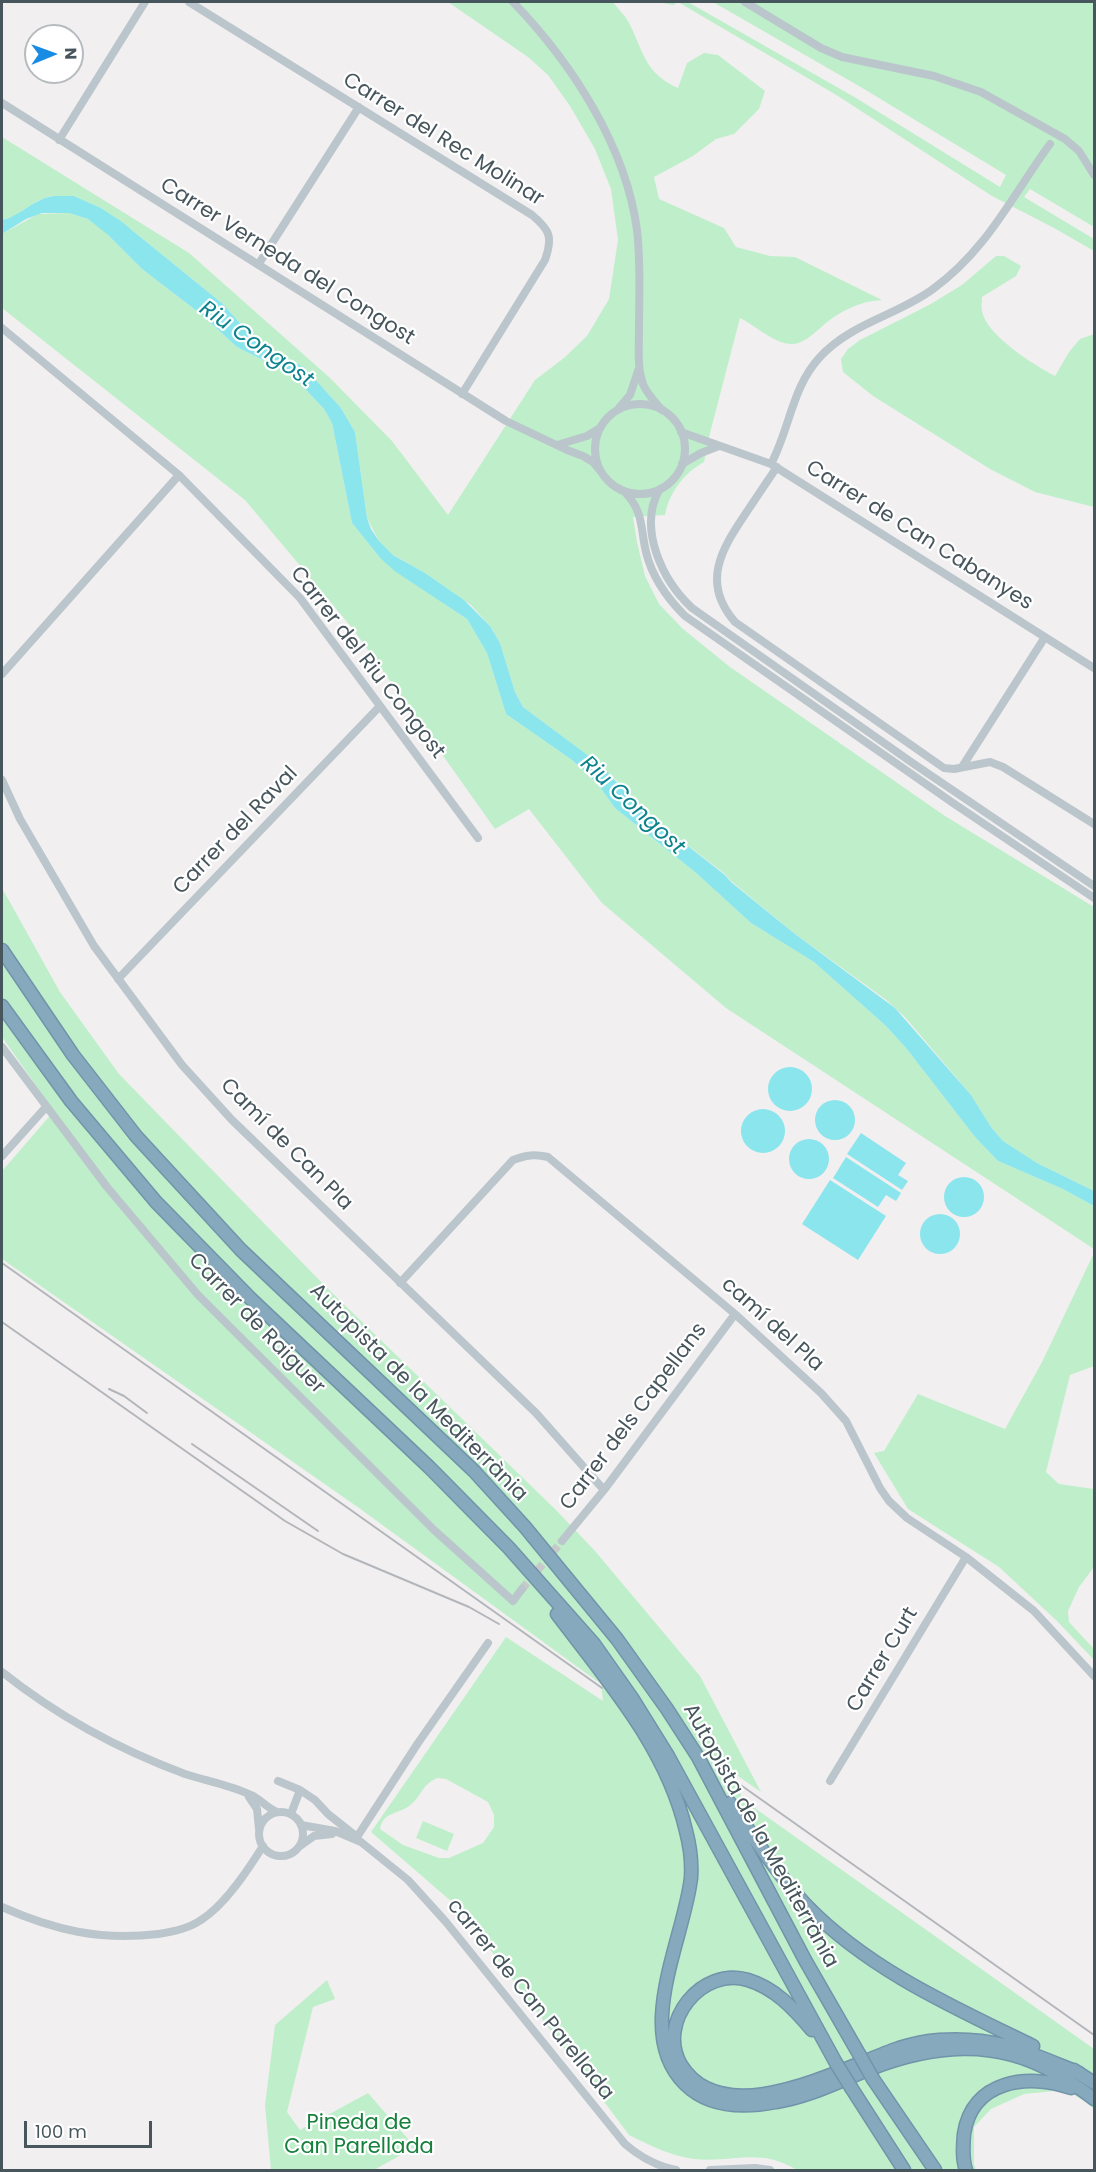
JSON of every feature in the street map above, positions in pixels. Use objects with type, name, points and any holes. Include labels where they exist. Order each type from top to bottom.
[{"type":"highway","name":"Autopista de la Mediterrània","points":[[2,950],[73,1055],[136,1136],[242,1250],[448,1446],[496,1495],[617,1639],[667,1708],[698,1757],[805,1960],[873,2079],[935,2170]]},
{"type":"highway","name":"Autopista de la Mediterrània","points":[[2,1006],[71,1101],[156,1202],[251,1299],[429,1467],[509,1548],[594,1644],[632,1698],[701,1814],[824,2043],[904,2170]]},
{"type":"highway","points":[[509,1548],[625,1704],[665,1774],[681,1811],[689,1842],[691,1875],[666,1987],[662,2032],[670,2064],[687,2086],[699,2095],[720,2103],[763,2104],[807,2095],[901,2057],[931,2050],[970,2048],[997,2051],[1028,2061],[1054,2072],[1095,2100]]},
{"type":"highway","points":[[698,1757],[789,1886],[818,1917],[855,1949],[906,1982],[1053,2056],[1095,2083]]},
{"type":"highway","points":[[824,2043],[792,2008],[770,1990],[750,1980],[735,1977],[711,1982],[691,1996],[683,2007],[675,2034],[678,2059],[692,2079],[713,2090],[733,2094],[769,2093],[790,2089],[916,2043],[938,2040],[975,2040],[1010,2045],[1079,2073]]},
{"type":"highway","points":[[966,2170],[963,2146],[966,2126],[972,2111],[982,2097],[1013,2083],[1041,2080],[1083,2092]]},
{"type":"street","points":[[59,140],[145,2]]},
{"type":"street","name":"Carrer del Rec Molinar","points":[[189,2],[532,215],[544,225],[549,234],[549,250],[545,260],[462,394]]},
{"type":"street","points":[[513,2],[548,39],[571,74],[612,144],[626,176],[637,230],[639,366],[643,385],[662,410]]},
{"type":"street","points":[[745,2],[821,48],[842,57],[934,76],[981,93],[1065,139],[1079,151],[1095,175]]},
{"type":"street","name":"Carrer Verneda del Congost","points":[[2,104],[462,394],[506,421],[593,462],[602,473]]},
{"type":"street","points":[[258,265],[358,107]]},
{"type":"street","points":[[1050,144],[998,223],[962,266],[918,300],[844,336],[820,357],[800,387],[774,465],[723,550],[717,575],[720,599],[735,622],[945,768],[950,770],[990,762],[1003,767],[1095,824]]},
{"type":"street","name":"Carrer del Riu Congost","points":[[2,328],[179,475],[300,598],[478,838]]},
{"type":"street","points":[[557,445],[587,436],[600,428],[630,395],[639,366]]},
{"type":"street","points":[[600,428],[596,439],[597,462],[602,473],[615,487],[636,494],[648,494],[659,490],[677,474],[682,464],[684,442],[681,432],[670,416],[650,405],[626,406],[615,411]]},
{"type":"street","name":"Carrer de Can Cabanyes","points":[[681,432],[774,465],[1095,668]]},
{"type":"street","points":[[682,464],[719,446]]},
{"type":"street","points":[[2,674],[179,475]]},
{"type":"street","points":[[659,490],[651,511],[653,538],[667,578],[676,592],[692,608],[932,776],[1095,886]]},
{"type":"street","points":[[624,491],[637,507],[652,571],[665,593],[685,615],[944,797],[1095,898]]},
{"type":"street","points":[[962,767],[1045,637]]},
{"type":"street","name":"Carrer del Raval","points":[[118,979],[380,706]]},
{"type":"street","name":"Camí de Can Pla","points":[[2,780],[20,819],[94,946],[165,1043],[212,1098],[536,1413],[604,1490]]},
{"type":"street","name":"Carrer de Raiguer","points":[[2,1047],[106,1187],[198,1295],[434,1530],[513,1601],[522,1589]]},
{"type":"street","points":[[2,1156],[46,1107]]},
{"type":"street","name":"camí del Pla","points":[[400,1282],[513,1160],[524,1156],[548,1157],[735,1314],[821,1393],[846,1421],[889,1501],[907,1518],[966,1557],[1034,1611],[1095,1676]]},
{"type":"street","name":"Carrer dels Capellans","points":[[562,1541],[604,1490],[735,1314]]},
{"type":"street","name":"Carrer Curt","points":[[830,1781],[966,1557]]},
{"type":"street","points":[[359,1839],[418,1743],[488,1642]]},
{"type":"street","points":[[2,1672],[27,1691],[94,1733],[185,1774],[252,1795],[277,1812],[291,1814],[302,1825],[303,1839],[300,1846],[288,1855],[265,1856],[247,1870]]},
{"type":"street","name":"carrer de Can Parellada","points":[[278,1781],[300,1790],[315,1800],[328,1814],[408,1880],[446,1922],[625,2144],[644,2159],[664,2168],[676,2170]]},
{"type":"street","points":[[291,1814],[300,1790]]},
{"type":"street","points":[[241,1791],[258,1809],[259,1832],[263,1846],[274,1855]]},
{"type":"street","points":[[259,1832],[265,1819],[277,1812]]},
{"type":"street","name":"carrer de Can Parellada","points":[[302,1825],[335,1831],[347,1836]]},
{"type":"street","name":"carrer de Can Parellada","points":[[300,1846],[314,1836],[324,1833],[359,1839]]},
{"type":"street","points":[[2,1907],[46,1925],[88,1935],[121,1936],[172,1932],[202,1920],[218,1905],[247,1870],[263,1846]]},
{"type":"street","points":[[710,2170],[754,2168],[770,2170]]},
{"type":"green space","points":[[448,2],[613,2],[628,21],[651,68],[666,82],[678,88],[687,63],[704,53],[718,55],[765,91],[759,109],[734,134],[716,139],[693,156],[654,177],[659,199],[724,228],[736,247],[770,256],[795,257],[882,300],[849,308],[808,338],[793,344],[772,338],[740,318],[704,462],[678,484],[665,515],[633,517],[645,576],[659,604],[683,629],[730,667],[945,816],[1094,907],[1094,1191],[1037,1163],[1003,1141],[991,1127],[971,1095],[905,1017],[885,999],[795,934],[725,874],[657,822],[596,762],[523,707],[515,692],[500,643],[490,626],[471,605],[425,573],[390,553],[379,541],[367,518],[355,432],[341,408],[304,367],[271,351],[254,339],[223,304],[132,230],[101,208],[74,196],[51,196],[2,220],[2,137],[189,253],[329,377],[392,441],[448,515],[535,380],[564,358],[587,336],[609,299],[618,240],[611,189],[595,149],[570,106],[548,75],[528,57]]},
{"type":"green space","points":[[658,2],[678,2],[673,5]]},
{"type":"green space","points":[[678,2],[688,2],[856,98],[1000,187],[1006,175],[864,89],[713,2],[1094,2],[1094,227],[1030,189],[1024,197],[1094,239],[1094,251],[992,196],[838,96]]},
{"type":"green space","points":[[69,213],[88,219],[102,229],[142,269],[202,315],[237,347],[291,374],[324,409],[332,423],[352,523],[381,559],[467,619],[487,653],[506,714],[572,760],[597,783],[615,808],[695,872],[751,923],[814,962],[886,1026],[906,1048],[975,1137],[998,1161],[1063,1189],[1094,1206],[1094,1249],[726,1008],[602,903],[529,809],[495,829],[353,629],[245,500],[2,308],[2,234],[38,214]]},
{"type":"green space","points":[[996,256],[1004,256],[1021,266],[1016,276],[982,297],[985,320],[992,330],[1012,348],[1055,376],[1069,352],[1080,339],[1094,334],[1094,507],[1035,492],[990,469],[873,396],[843,372],[841,359],[848,349],[860,340],[929,305],[962,285]]},
{"type":"green space","points":[[2,888],[60,992],[119,1074],[325,1286],[556,1510],[595,1551],[700,1676],[761,1792],[735,1774],[742,1799],[1094,2049],[1094,2109],[1065,2090],[1024,2094],[991,2109],[974,2127],[976,2170],[797,2170],[783,2163],[758,2157],[708,2160],[685,2158],[660,2150],[629,2135],[459,1908],[371,1832],[506,1637],[603,1701],[601,1684],[359,1508],[2,1259],[2,1171],[54,1111],[2,1037]],"holes":[[[437,1778],[446,1779],[488,1802],[494,1815],[494,1827],[483,1843],[449,1858],[439,1858],[403,1845],[380,1829],[384,1819],[413,1803],[432,1781]]]},
{"type":"green space","points":[[1094,1253],[1094,1366],[1070,1375],[1046,1472],[1059,1484],[1094,1489],[1094,1567],[1079,1587],[1068,1611],[1069,1622],[1094,1649],[1094,1660],[1057,1621],[999,1567],[908,1509],[874,1453],[884,1451],[918,1394],[1005,1429],[1042,1362]]},
{"type":"green space","points":[[423,1821],[454,1834],[447,1851],[416,1838]]},
{"type":"green space","name":"Pineda de Can Parellada","points":[[327,1980],[335,1999],[313,2007],[287,2112],[300,2130],[368,2093],[415,2147],[374,2170],[271,2170],[265,2105],[275,2025]]},
{"type":"water","name":"Riu Congost","points":[[54,196],[74,196],[101,208],[122,222],[223,304],[254,339],[271,351],[304,367],[341,408],[355,432],[367,518],[371,529],[393,555],[425,573],[464,600],[490,626],[500,643],[515,692],[523,707],[602,766],[657,822],[795,934],[895,1008],[971,1095],[991,1127],[1003,1141],[1037,1163],[1094,1191],[1094,1206],[1063,1189],[998,1161],[975,1137],[906,1048],[886,1026],[814,962],[751,923],[695,872],[615,808],[597,783],[572,760],[506,714],[487,653],[467,619],[396,572],[381,559],[352,523],[332,423],[324,409],[291,374],[237,347],[202,315],[142,269],[108,235],[88,219],[69,213],[42,213],[26,219],[2,234],[2,220],[40,200]]},
{"type":"water","points":[[790,1067],[805,1074],[812,1089],[805,1104],[790,1111],[775,1104],[768,1089],[775,1074]]},
{"type":"water","points":[[835,1100],[843,1101],[849,1106],[854,1112],[854,1128],[849,1134],[843,1139],[835,1140],[827,1139],[821,1134],[816,1128],[815,1120],[816,1112],[821,1106],[827,1101]]},
{"type":"water","points":[[763,1109],[778,1116],[785,1131],[778,1146],[763,1153],[748,1146],[741,1131],[748,1116]]},
{"type":"water","points":[[861,1133],[906,1163],[898,1175],[908,1181],[902,1190],[847,1154]]},
{"type":"water","points":[[809,1139],[817,1140],[823,1145],[828,1151],[828,1167],[823,1173],[817,1178],[809,1179],[801,1178],[795,1173],[790,1167],[789,1159],[790,1151],[795,1145],[801,1140]]},
{"type":"water","points":[[846,1157],[901,1193],[896,1201],[886,1195],[878,1207],[833,1178]]},
{"type":"water","points":[[964,1177],[978,1183],[984,1197],[978,1211],[964,1217],[950,1211],[944,1197],[950,1183]]},
{"type":"water","points":[[830,1180],[886,1216],[858,1260],[802,1224]]},
{"type":"water","points":[[940,1214],[954,1220],[960,1234],[954,1248],[940,1254],[926,1248],[920,1234],[926,1220]]},
{"type":"tunnel","points":[[522,1589],[562,1541]]},
{"type":"railway","points":[[2,1263],[602,1688]]},
{"type":"railway","points":[[2,1322],[285,1521],[343,1554],[469,1607],[499,1624]]},
{"type":"railway","points":[[109,1389],[124,1396],[147,1413]]},
{"type":"railway","points":[[192,1444],[318,1531]]},
{"type":"railway","points":[[735,1781],[1094,2035]]}]
